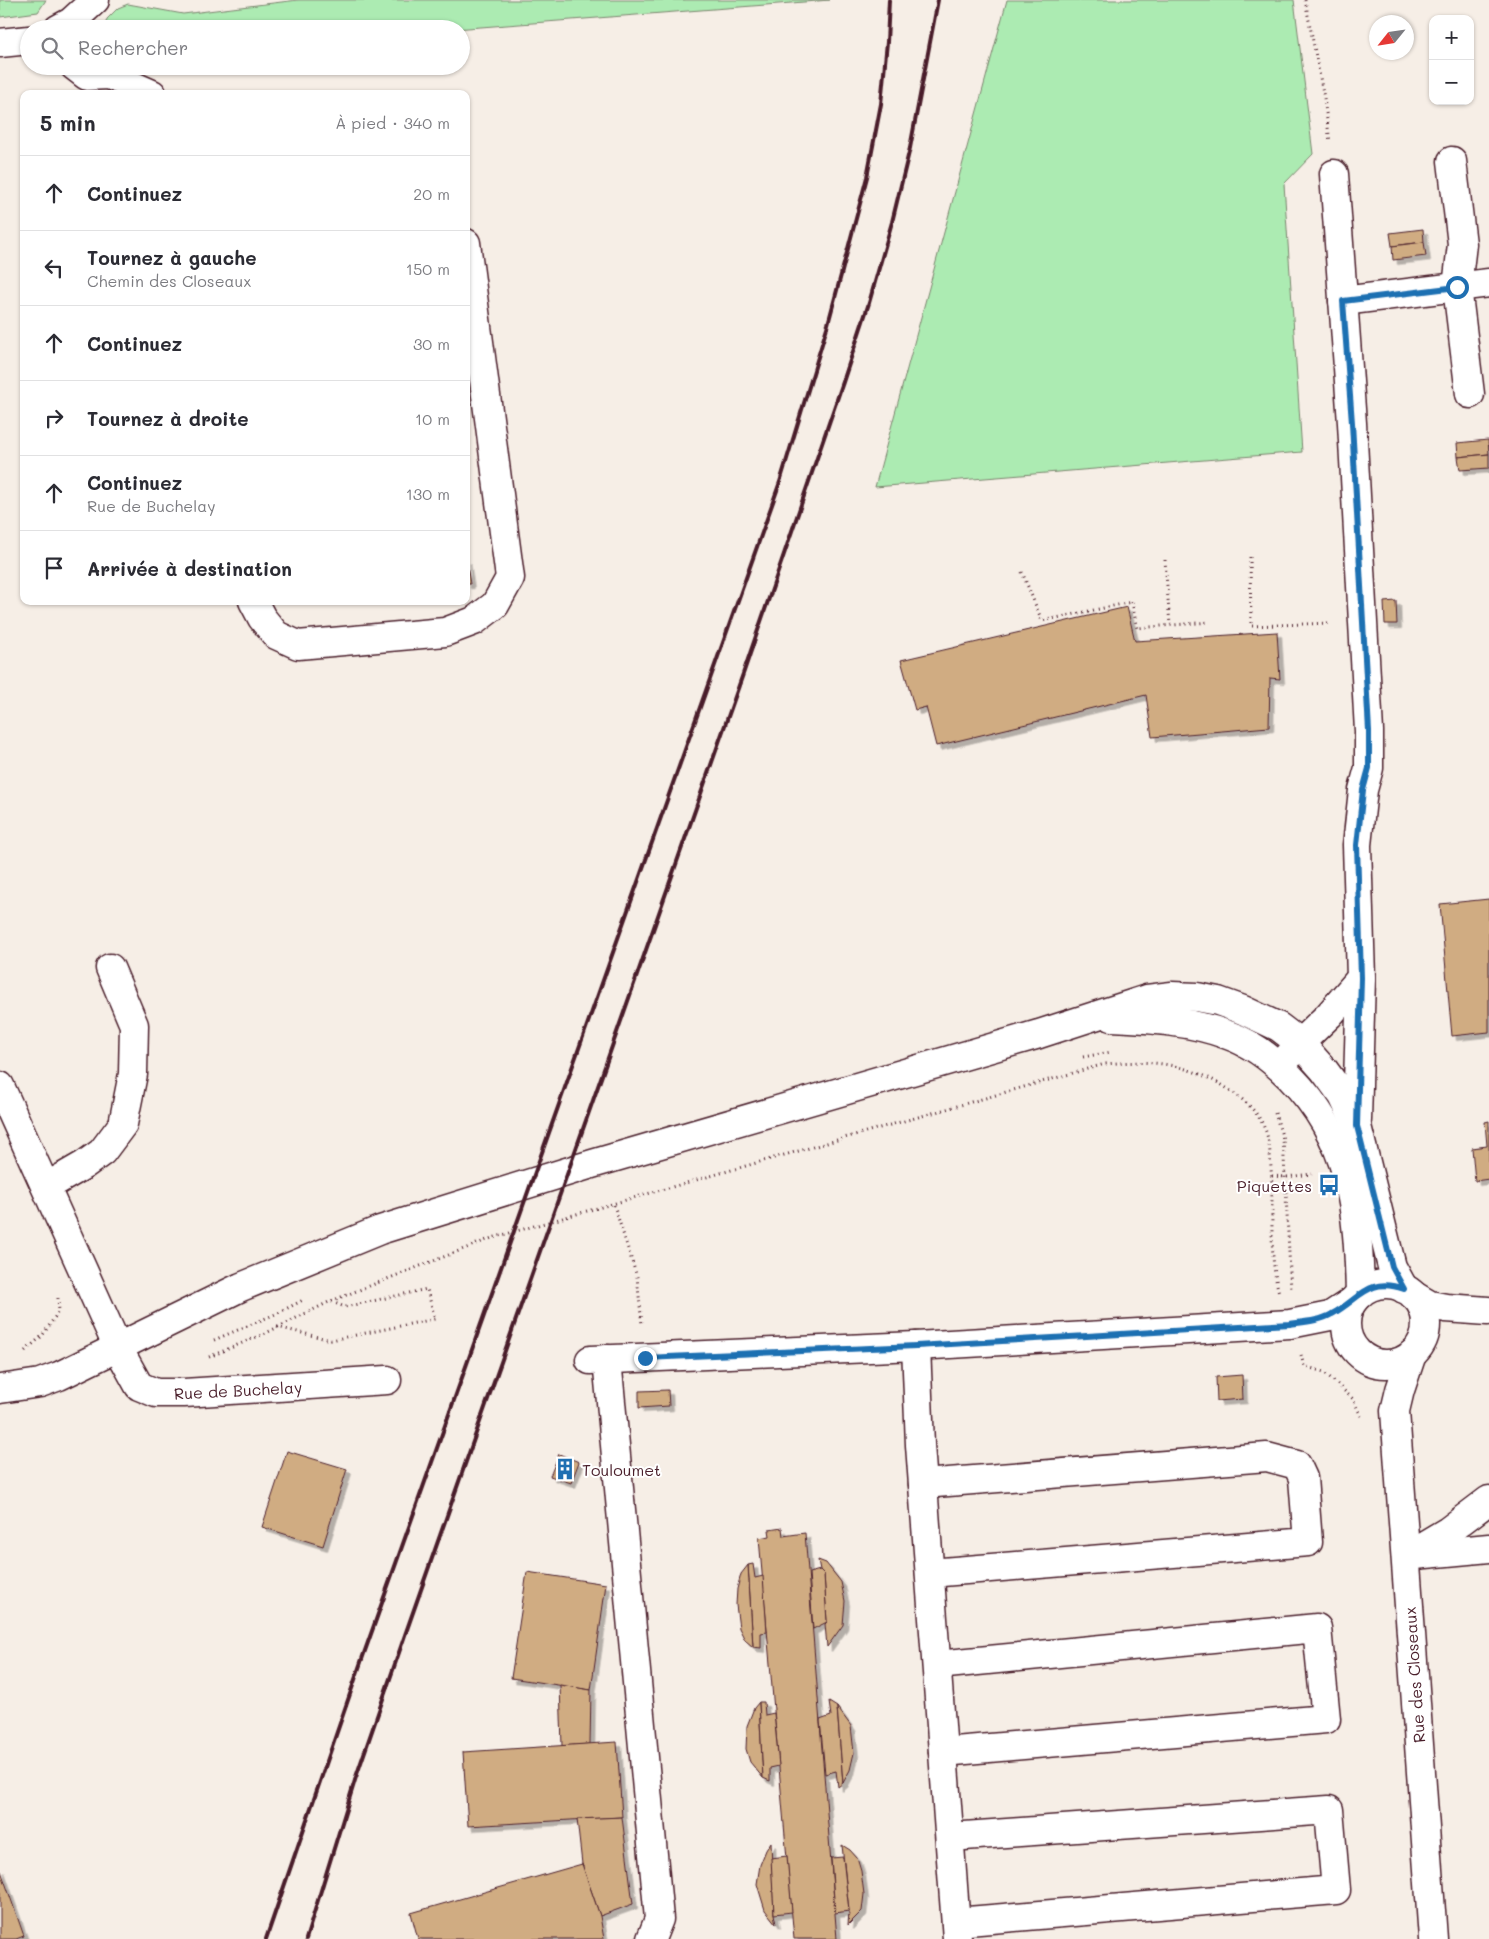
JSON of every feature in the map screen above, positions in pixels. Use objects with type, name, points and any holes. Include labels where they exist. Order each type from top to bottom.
[{"type":"street","points":[[73,20],[95,0]]},
{"type":"street","points":[[0,43],[20,41]]},
{"type":"street","points":[[85,75],[108,75],[143,90]]},
{"type":"street","points":[[1452,161],[1462,244],[1457,287],[1470,394]]},
{"type":"street","points":[[1334,174],[1369,731],[1369,768],[1363,790],[1357,845],[1361,978],[1357,1126]]},
{"type":"street","points":[[255,605],[262,618],[276,635],[298,645],[445,632],[474,621],[495,605],[510,578],[470,273]]},
{"type":"street","points":[[1343,301],[1489,283]]},
{"type":"street","points":[[46,1187],[102,1152],[123,1124],[133,1074],[134,1025],[110,968]]},
{"type":"street","points":[[1280,1066],[1300,1043],[1330,1015],[1361,978]]},
{"type":"street","points":[[0,1389],[31,1384],[59,1376],[242,1287],[380,1230],[592,1164],[1098,1016],[1147,999],[1172,996],[1197,997],[1243,1010],[1279,1027],[1300,1043],[1324,1070],[1343,1096],[1357,1126],[1390,1259],[1397,1278],[1423,1310],[1425,1320],[1417,1346]]},
{"type":"street","points":[[1098,1016],[1169,1020],[1229,1035],[1280,1066],[1307,1094],[1323,1118],[1347,1171],[1357,1229],[1357,1297],[1349,1309],[1346,1328],[1356,1350]]},
{"type":"street","name":"Rue de Buchelay","points":[[0,1086],[118,1348],[139,1386],[161,1393],[184,1394],[388,1380]]},
{"type":"street","points":[[651,1939],[659,1919],[598,1360],[916,1346],[1297,1323],[1330,1316],[1377,1285],[1386,1284],[1409,1292],[1430,1305],[1488,1311]]},
{"type":"street","points":[[1297,1323],[1327,1326],[1337,1331],[1366,1359],[1385,1364],[1395,1363],[1417,1346],[1433,1328],[1443,1322],[1488,1311]]},
{"type":"street","points":[[916,1346],[930,1573],[956,1930],[1336,1890],[1329,1810],[950,1837]]},
{"type":"street","name":"Rue des Closeaux","points":[[1417,1346],[1400,1390],[1395,1412],[1433,1939]]},
{"type":"street","name":"Rue des Closeaux","points":[[1356,1350],[1383,1386],[1395,1412]]},
{"type":"street","points":[[924,1484],[1267,1457],[1297,1465],[1304,1478],[1308,1542],[930,1573]]},
{"type":"street","points":[[1406,1556],[1448,1531],[1489,1500]]},
{"type":"street","points":[[1406,1556],[1489,1548]]},
{"type":"street","points":[[937,1665],[1317,1628],[1326,1720],[943,1752]]},
{"type":"path","points":[[1305,0],[1324,98],[1334,174]]},
{"type":"path","points":[[1250,557],[1251,626],[1363,622]]},
{"type":"path","points":[[1165,560],[1170,625]]},
{"type":"path","points":[[1022,572],[1042,621],[1132,602],[1137,628],[1210,622]]},
{"type":"path","points":[[1079,1058],[1116,1051]]},
{"type":"path","points":[[202,1360],[331,1301],[492,1238],[614,1205],[779,1155],[1105,1064],[1139,1061],[1176,1065],[1209,1078],[1238,1095],[1254,1111],[1264,1126],[1269,1141],[1272,1176],[1272,1244],[1275,1278],[1297,1323]]},
{"type":"path","points":[[1272,1110],[1277,1117],[1284,1139],[1291,1291]]},
{"type":"path","points":[[1272,1176],[1292,1176]]},
{"type":"path","points":[[614,1205],[637,1277],[645,1358]]},
{"type":"path","points":[[277,1327],[331,1340],[435,1319],[427,1289],[345,1307],[331,1301]]},
{"type":"path","points":[[31,1384],[25,1351],[42,1336],[59,1311],[57,1292]]},
{"type":"path","points":[[208,1343],[278,1313],[313,1295]]},
{"type":"path","points":[[1299,1350],[1304,1366],[1324,1372],[1354,1399],[1364,1422]]},
{"type":"green space","points":[[0,0],[46,0],[38,12],[0,17]]},
{"type":"green space","points":[[298,0],[830,0],[470,28],[470,20],[107,20],[118,8],[128,4],[183,14]]},
{"type":"green space","points":[[1007,0],[1294,0],[1313,154],[1284,184],[1302,452],[875,487]]},
{"type":"building","points":[[1423,229],[1424,242],[1392,246],[1390,233]]},
{"type":"building","points":[[1424,242],[1426,256],[1393,260],[1392,246]]},
{"type":"building","points":[[1488,440],[1489,454],[1458,457],[1457,443]]},
{"type":"building","points":[[1489,454],[1489,468],[1460,470],[1458,457]]},
{"type":"building","points":[[1396,601],[1397,624],[1385,624],[1384,602]]},
{"type":"building","points":[[1127,607],[1135,641],[1277,632],[1280,679],[1270,678],[1269,727],[1152,737],[1146,695],[936,746],[926,707],[915,710],[901,660]]},
{"type":"building","points":[[1489,899],[1489,1032],[1452,1036],[1440,904]]},
{"type":"building","points":[[1489,1121],[1489,1179],[1475,1181],[1472,1148],[1487,1146],[1485,1122]]},
{"type":"building","points":[[1242,1375],[1243,1399],[1217,1401],[1216,1377]]},
{"type":"building","points":[[668,1390],[669,1406],[639,1408],[639,1391]]},
{"type":"building","points":[[287,1451],[347,1469],[323,1546],[262,1527]]},
{"type":"building","name":"Touloumet","points":[[559,1454],[579,1462],[571,1483],[550,1476]]},
{"type":"building","points":[[782,1528],[783,1536],[805,1533],[837,1939],[794,1939],[759,1538],[770,1536],[769,1530]]},
{"type":"building","points":[[818,1560],[826,1563],[841,1582],[845,1601],[843,1625],[827,1647],[824,1574],[820,1570]]},
{"type":"building","points":[[753,1564],[755,1578],[763,1576],[767,1632],[761,1633],[761,1648],[753,1647],[748,1565]]},
{"type":"building","points":[[748,1565],[753,1647],[745,1640],[739,1628],[736,1605],[737,1589],[741,1574]]},
{"type":"building","points":[[820,1570],[824,1574],[827,1622],[813,1629],[809,1573]]},
{"type":"building","points":[[527,1572],[606,1584],[591,1690],[511,1678]]},
{"type":"building","points":[[560,1685],[591,1690],[590,1744],[562,1746]]},
{"type":"building","points":[[759,1702],[763,1778],[750,1762],[746,1749],[747,1726],[754,1708]]},
{"type":"building","points":[[759,1702],[764,1702],[765,1715],[774,1713],[779,1766],[770,1768],[770,1781],[763,1778]]},
{"type":"building","points":[[829,1702],[837,1707],[843,1783],[838,1787],[836,1771],[825,1774],[820,1720],[831,1716]]},
{"type":"building","points":[[837,1707],[851,1726],[854,1753],[850,1770],[843,1783]]},
{"type":"building","points":[[617,1742],[622,1817],[468,1826],[463,1752]]},
{"type":"building","points":[[622,1817],[633,1904],[600,1916],[582,1864],[577,1819]]},
{"type":"building","points":[[771,1842],[776,1924],[765,1910],[757,1884],[760,1865]]},
{"type":"building","points":[[842,1845],[857,1858],[864,1894],[862,1911],[848,1925],[849,1911]]},
{"type":"building","points":[[787,1856],[792,1912],[774,1914],[771,1858]]},
{"type":"building","points":[[843,1857],[849,1911],[835,1913],[831,1858]]},
{"type":"building","points":[[582,1864],[600,1916],[604,1939],[418,1939],[411,1913]]},
{"type":"building","points":[[0,1868],[24,1936],[16,1939],[0,1939]]},
{"type":"railway","points":[[266,1939],[361,1662],[780,482],[828,324],[867,177],[881,104],[889,0]]},
{"type":"railway","points":[[306,1939],[356,1777],[743,674],[869,303],[892,222],[910,148],[938,0]]},
{"type":"place","name":"Piquettes","points":[[1329,1185]]},
{"type":"place","name":"Touloumet","points":[[565,1469]]},
{"type":"route","points":[[645,1358],[916,1346],[1290,1324],[1330,1316],[1353,1301],[1368,1288],[1377,1285],[1386,1284],[1404,1289],[1392,1267],[1357,1126],[1361,978],[1357,845],[1363,790],[1369,768],[1369,731],[1352,423],[1343,301],[1457,287]]}]
